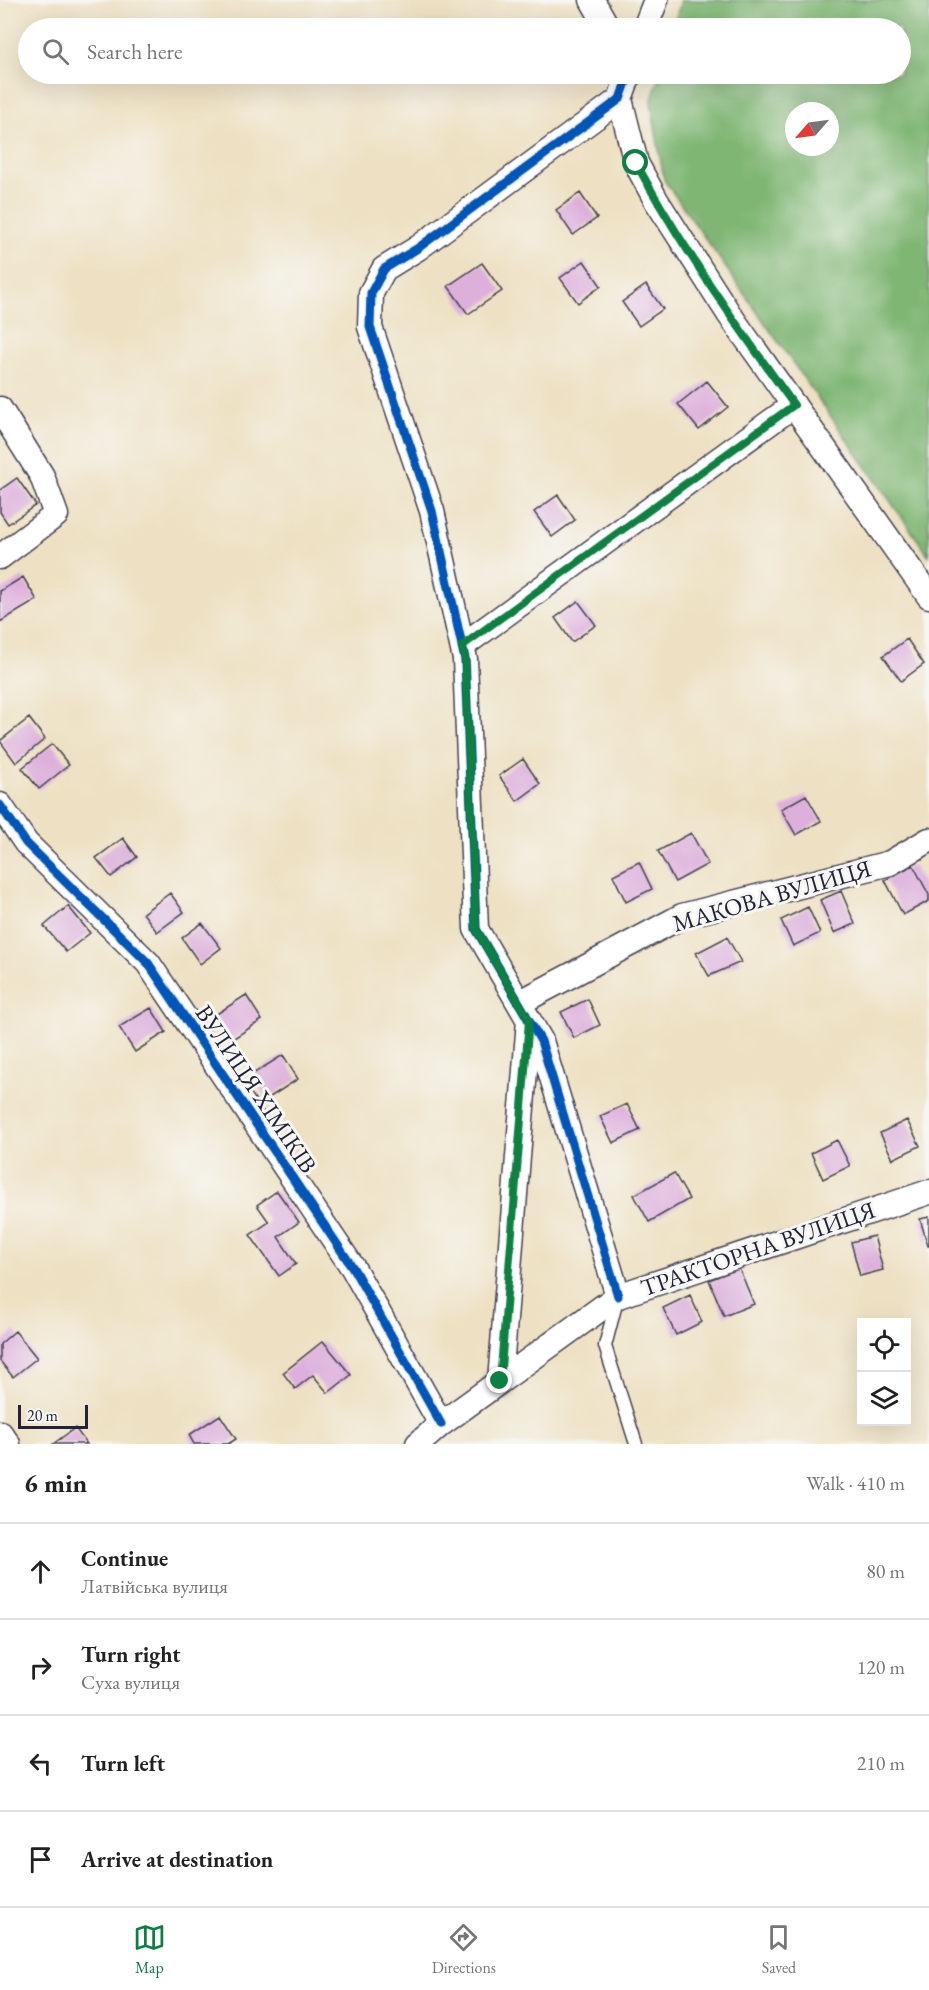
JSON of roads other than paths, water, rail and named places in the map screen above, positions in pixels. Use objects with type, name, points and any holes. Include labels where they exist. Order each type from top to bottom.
[{"type":"street","points":[[592,0],[602,18]]},
{"type":"street","points":[[649,18],[656,0]]},
{"type":"street","points":[[618,1296],[541,1041],[476,929],[466,671],[462,646],[432,511],[370,327],[371,293],[384,269],[418,248],[620,99],[625,84]]},
{"type":"street","points":[[620,99],[636,163],[656,200],[729,315],[929,596]]},
{"type":"street","points":[[462,646],[794,405]]},
{"type":"street","points":[[0,409],[42,476],[56,515],[0,557]]},
{"type":"street","name":"ВУЛИЦЯ ХІМІКІВ","points":[[0,805],[26,843],[148,963],[353,1268],[441,1424]]},
{"type":"street","name":"МАКОВА ВУЛИЦЯ","points":[[524,1012],[682,916],[890,863],[929,840]]},
{"type":"street","points":[[500,1381],[524,1012]]},
{"type":"street","name":"ТРАКТОРНА ВУЛИЦЯ","points":[[418,1444],[441,1424],[618,1296],[929,1191]]},
{"type":"street","points":[[0,1432],[8,1444]]},
{"type":"lane","points":[[618,1296],[605,1347],[636,1444]]}]
